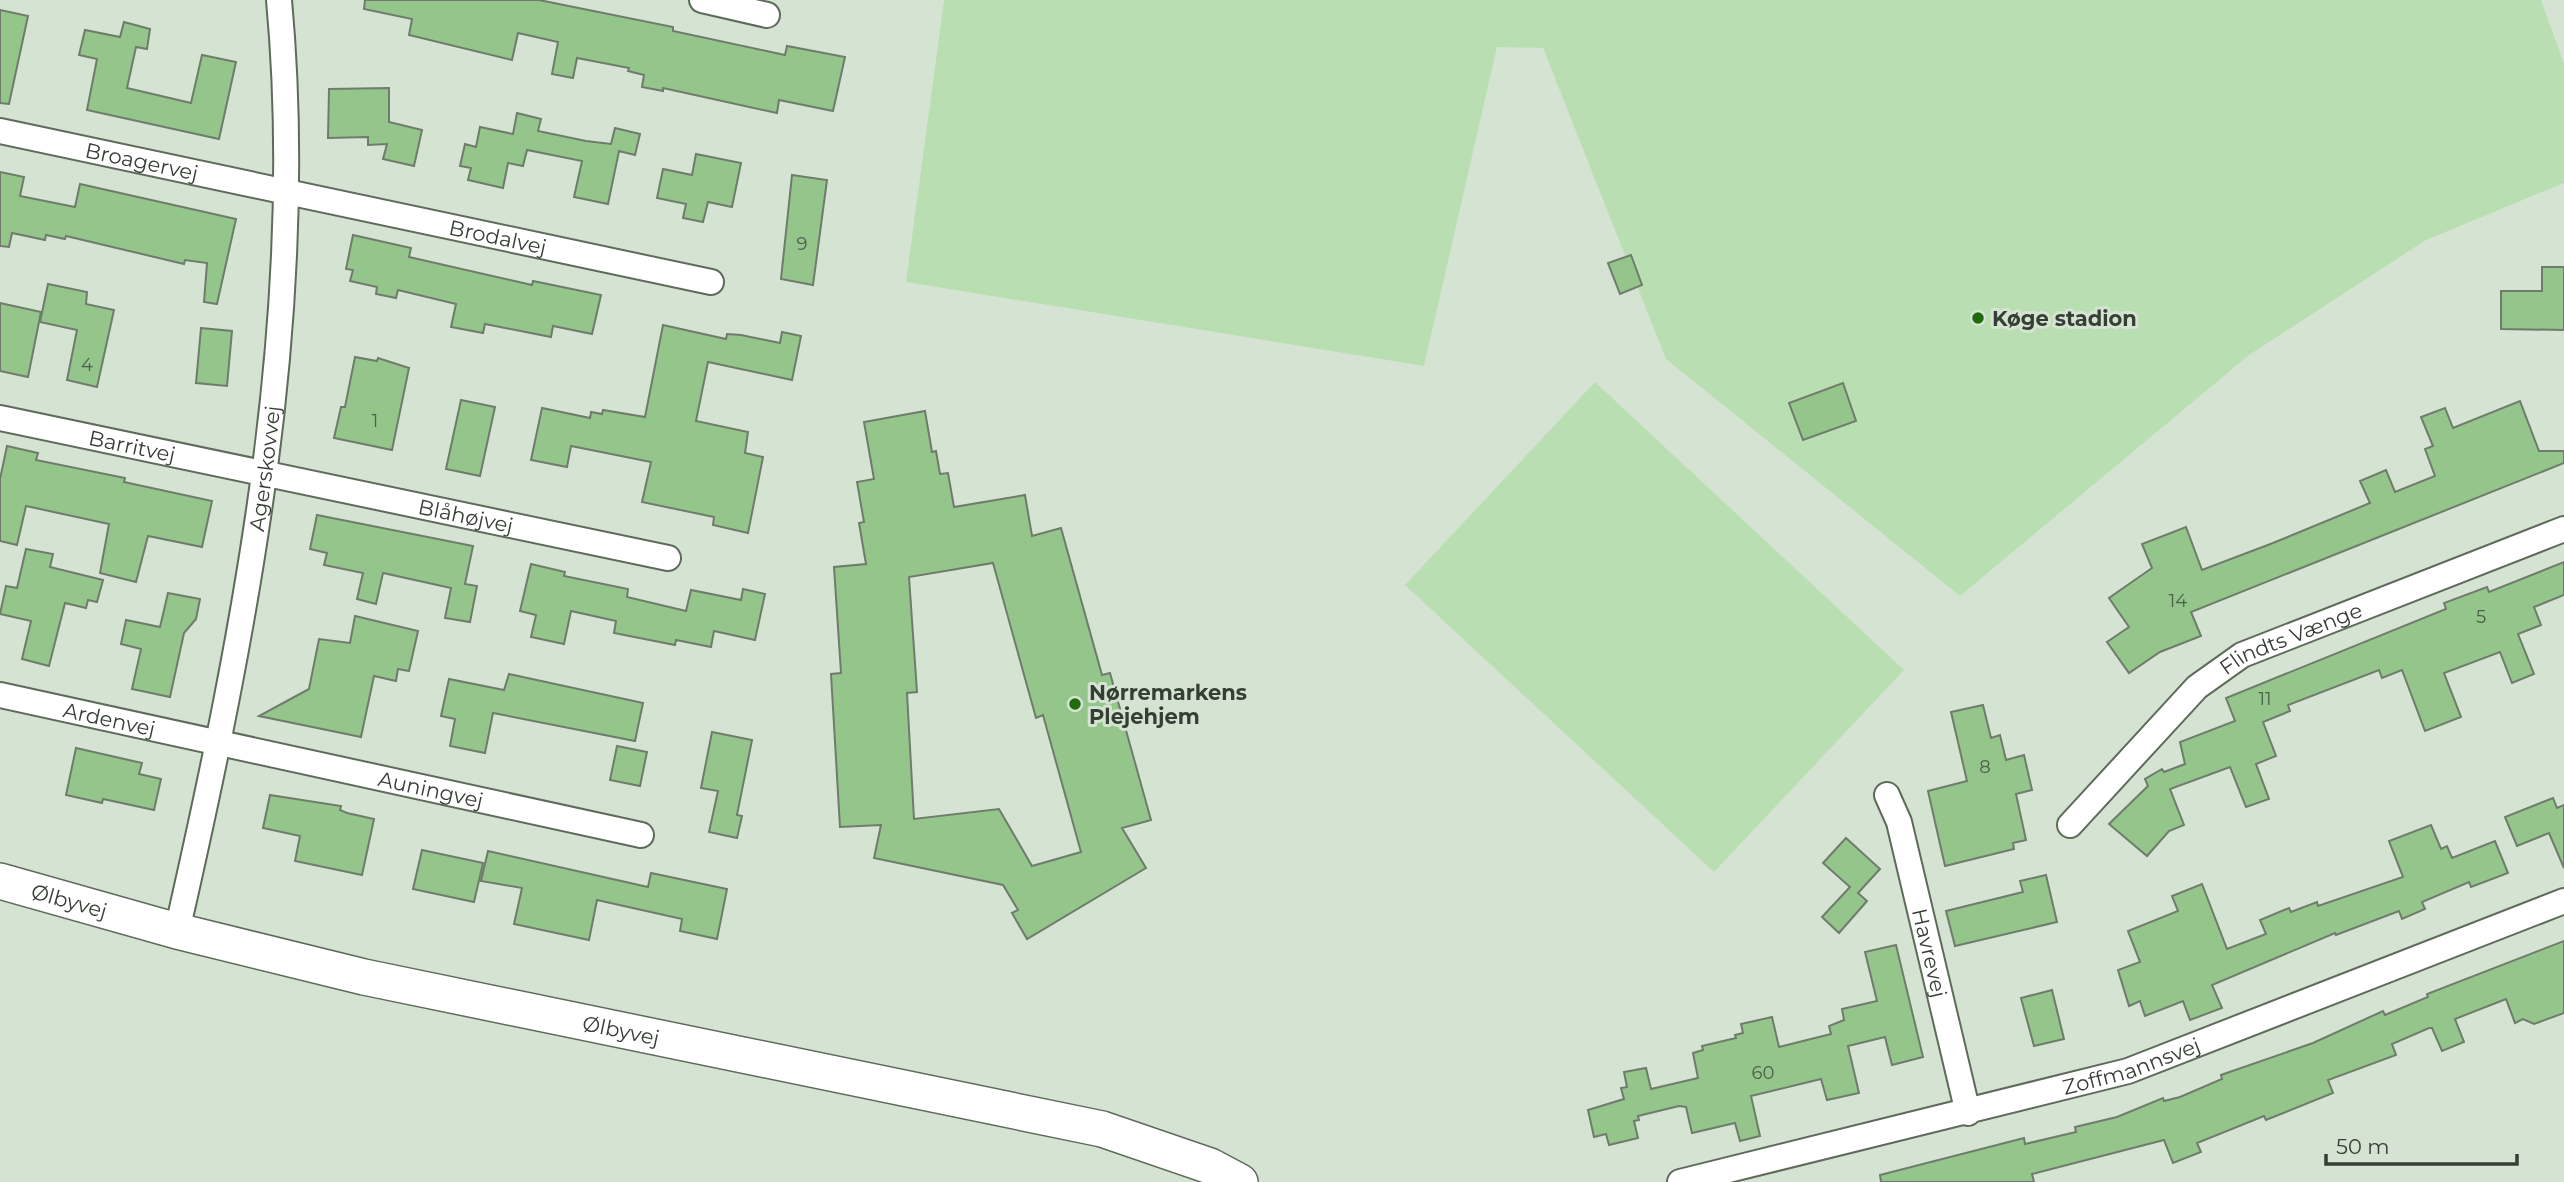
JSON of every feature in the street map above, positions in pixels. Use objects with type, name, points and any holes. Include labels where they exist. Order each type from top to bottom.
[{"type":"street","name":"Agerskovvej","points":[[177,931],[219,745],[265,474],[279,323],[285,192],[283,37],[279,0]]},
{"type":"street","points":[[702,0],[767,15]]},
{"type":"street","name":"Broagervej","points":[[0,131],[285,192]]},
{"type":"street","name":"Brodalvej","points":[[285,192],[711,282]]},
{"type":"street","name":"Barritvej","points":[[0,418],[265,474]]},
{"type":"street","name":"Blåhøjvej","points":[[265,474],[668,558]]},
{"type":"street","name":"Flindts Vænge","points":[[2070,825],[2197,687],[2242,655],[2564,529]]},
{"type":"street","name":"Ardenvej","points":[[0,695],[219,745]]},
{"type":"street","name":"Auningvej","points":[[219,745],[641,835]]},
{"type":"street","name":"Havrevej","points":[[1887,795],[1899,822],[1968,1113]]},
{"type":"street","name":"Ølbyvej","points":[[0,881],[177,931],[364,977],[1102,1129],[1210,1166],[1240,1182]]},
{"type":"street","name":"Zoffmannsvej","points":[[1680,1182],[1968,1113],[2128,1071],[2564,901]]},
{"type":"green space","name":"Køge stadion","points":[[944,0],[2541,0],[2564,64],[2564,183],[2426,240],[2249,355],[1960,596],[1666,359],[1543,48],[1497,47],[1424,366],[906,282]]},
{"type":"green space","points":[[1595,382],[1904,670],[1714,872],[1405,585]]},
{"type":"building","points":[[365,0],[539,0],[673,27],[673,31],[785,55],[787,46],[845,57],[833,111],[779,100],[777,113],[663,88],[663,91],[642,87],[644,75],[628,71],[629,68],[577,58],[573,78],[552,74],[558,42],[518,33],[512,60],[409,35],[412,19],[364,9]]},
{"type":"building","points":[[0,10],[28,16],[9,104],[0,103]]},
{"type":"building","points":[[124,22],[150,29],[147,49],[136,47],[127,88],[191,103],[202,55],[236,62],[219,139],[87,110],[97,59],[79,55],[85,30],[120,37]]},
{"type":"building","points":[[389,88],[389,122],[422,130],[414,166],[383,159],[387,144],[368,145],[368,137],[328,138],[329,89]]},
{"type":"building","points":[[517,113],[541,119],[538,131],[586,141],[611,144],[615,128],[640,134],[635,155],[619,151],[608,204],[574,197],[582,161],[527,150],[523,166],[508,163],[503,188],[468,180],[471,168],[460,166],[465,144],[476,147],[480,127],[513,134]]},
{"type":"building","points":[[696,154],[741,163],[732,207],[708,202],[703,222],[683,218],[686,204],[657,198],[663,169],[692,175]]},
{"type":"building","points":[[0,172],[24,177],[20,196],[75,207],[80,184],[236,219],[217,304],[204,302],[207,263],[185,260],[184,264],[66,236],[65,239],[46,235],[45,240],[12,233],[9,247],[0,246]]},
{"type":"building","points":[[792,175],[827,180],[813,285],[781,279]]},
{"type":"building","points":[[353,235],[411,248],[409,257],[532,285],[533,281],[601,295],[592,334],[553,326],[551,337],[485,324],[483,333],[451,327],[456,304],[398,290],[396,298],[376,294],[377,287],[350,281],[353,270],[346,269]]},
{"type":"building","points":[[1631,255],[1642,285],[1620,294],[1608,263]]},
{"type":"building","points":[[2542,267],[2564,267],[2564,330],[2501,329],[2501,291],[2542,291]]},
{"type":"building","points":[[48,284],[87,292],[86,304],[114,310],[97,387],[67,380],[77,330],[40,322]]},
{"type":"building","points":[[0,303],[41,312],[28,377],[0,371]]},
{"type":"building","points":[[663,325],[726,339],[727,334],[741,335],[780,343],[782,332],[801,336],[792,380],[708,362],[696,421],[748,432],[745,453],[763,457],[748,533],[713,525],[714,517],[642,502],[651,462],[571,446],[567,467],[531,460],[542,408],[590,418],[591,412],[602,414],[603,410],[645,417]]},
{"type":"building","points":[[201,328],[232,331],[227,386],[196,383]]},
{"type":"building","points":[[355,357],[377,361],[378,358],[409,368],[392,450],[334,438],[341,407],[345,407]]},
{"type":"building","points":[[1843,383],[1856,421],[1803,440],[1789,403]]},
{"type":"building","points":[[461,400],[495,407],[480,476],[446,469]]},
{"type":"building","points":[[2520,401],[2539,451],[2564,451],[2564,463],[2191,612],[2201,636],[2160,652],[2129,673],[2107,642],[2129,627],[2109,598],[2152,568],[2142,544],[2186,527],[2202,570],[2370,503],[2360,481],[2386,470],[2395,492],[2435,476],[2425,449],[2433,446],[2421,417],[2445,408],[2453,428]]},
{"type":"building","name":"Nørremarkens Plejehjem","points":[[925,411],[932,452],[936,451],[940,474],[948,473],[954,507],[1025,495],[1032,536],[1061,528],[1102,675],[1110,673],[1151,820],[1122,828],[1146,868],[1027,939],[1012,913],[1018,910],[1003,885],[874,858],[881,825],[840,827],[831,674],[841,673],[834,567],[866,564],[859,523],[864,522],[857,482],[874,479],[864,422]],"holes":[[[993,563],[1036,718],[1043,715],[1081,852],[1032,866],[999,809],[914,819],[907,693],[917,692],[909,577]]]},
{"type":"building","points":[[7,446],[38,453],[36,460],[125,478],[124,482],[212,501],[202,547],[148,536],[136,582],[100,573],[109,524],[26,506],[17,545],[0,541],[0,479]]},
{"type":"building","points":[[317,515],[473,546],[465,584],[477,586],[470,622],[445,618],[451,588],[383,573],[376,604],[357,599],[363,573],[324,565],[327,553],[310,549]]},
{"type":"building","points":[[26,549],[53,554],[50,567],[103,580],[97,602],[88,600],[86,608],[65,603],[49,666],[22,659],[31,621],[0,614],[6,586],[17,588]]},
{"type":"building","points":[[2564,562],[2564,595],[2534,607],[2541,625],[2518,634],[2534,674],[2512,683],[2500,652],[2444,673],[2461,717],[2425,731],[2402,670],[2382,678],[2379,670],[2288,705],[2290,711],[2263,722],[2276,756],[2256,764],[2269,799],[2246,807],[2230,767],[2170,789],[2184,825],[2169,831],[2147,856],[2109,824],[2148,786],[2145,779],[2162,769],[2164,772],[2185,764],[2180,742],[2235,721],[2226,698],[2446,609],[2444,603],[2487,587],[2489,592]]},
{"type":"building","points":[[531,564],[565,572],[564,576],[628,589],[627,597],[686,611],[691,590],[741,600],[743,589],[765,594],[755,640],[714,631],[711,647],[676,640],[675,645],[614,633],[616,621],[571,611],[564,644],[531,637],[536,615],[520,611]]},
{"type":"building","points":[[168,593],[200,599],[196,619],[184,633],[170,697],[132,689],[141,649],[121,644],[126,620],[160,627]]},
{"type":"building","points":[[355,616],[418,631],[409,671],[398,669],[396,681],[374,676],[361,737],[259,716],[309,689],[319,639],[350,643]]},
{"type":"building","points":[[509,674],[643,703],[635,741],[493,713],[485,753],[450,746],[455,719],[441,716],[449,679],[504,690]]},
{"type":"building","points":[[1983,705],[1991,738],[2000,735],[2006,760],[2024,755],[2032,790],[2016,794],[2026,840],[2013,843],[2014,849],[1945,866],[1928,791],[1967,781],[1951,712]]},
{"type":"building","points":[[712,732],[752,740],[737,815],[742,816],[737,838],[709,832],[718,791],[701,788]]},
{"type":"building","points":[[617,746],[647,752],[640,786],[610,780]]},
{"type":"building","points":[[76,748],[142,763],[139,774],[161,779],[154,810],[103,799],[102,803],[66,795]]},
{"type":"building","points":[[270,795],[341,806],[340,810],[347,813],[374,819],[362,875],[295,861],[300,836],[263,828]]},
{"type":"building","points":[[2553,798],[2557,808],[2564,805],[2564,868],[2549,833],[2517,846],[2505,817]]},
{"type":"building","points":[[2431,825],[2441,849],[2447,846],[2452,858],[2495,841],[2508,873],[2471,887],[2469,882],[2422,902],[2425,909],[2402,919],[2399,911],[2336,935],[2335,933],[2212,985],[2222,1008],[2190,1020],[2183,1001],[2145,1016],[2140,1001],[2129,1006],[2118,970],[2140,962],[2128,931],[2178,911],[2172,896],[2202,884],[2227,949],[2266,934],[2260,920],[2289,908],[2291,912],[2317,902],[2318,906],[2403,877],[2389,841]]},
{"type":"building","points":[[1846,838],[1880,869],[1858,893],[1867,901],[1839,933],[1822,917],[1850,887],[1823,863]]},
{"type":"building","points":[[422,850],[483,863],[474,902],[413,889]]},
{"type":"building","points":[[488,851],[648,887],[651,873],[727,889],[717,939],[680,931],[682,919],[597,900],[589,940],[514,924],[522,888],[481,881]]},
{"type":"building","points":[[2046,875],[2057,922],[1955,946],[1946,911],[2023,892],[2020,881]]},
{"type":"building","points":[[2564,941],[2564,1013],[2534,1024],[2523,1019],[2515,1023],[2506,999],[2455,1019],[2464,1042],[2442,1051],[2432,1028],[2429,1028],[2392,1044],[2396,1055],[2328,1080],[2333,1093],[2266,1120],[2264,1116],[2197,1143],[2201,1152],[2173,1163],[2164,1140],[2032,1174],[2034,1182],[1881,1182],[1880,1175],[2024,1138],[2025,1144],[2076,1132],[2075,1127],[2117,1117],[2163,1098],[2164,1101],[2180,1097],[2222,1079],[2221,1075],[2313,1043],[2383,1011],[2385,1015],[2428,997],[2427,994]]},
{"type":"building","points":[[1896,945],[1923,1057],[1892,1065],[1885,1037],[1848,1046],[1859,1093],[1827,1100],[1821,1079],[1751,1096],[1760,1136],[1740,1141],[1735,1123],[1692,1133],[1686,1107],[1679,1106],[1638,1116],[1639,1120],[1634,1121],[1638,1138],[1609,1145],[1606,1134],[1594,1137],[1588,1110],[1624,1099],[1621,1088],[1627,1087],[1624,1072],[1646,1068],[1651,1089],[1698,1078],[1693,1053],[1703,1050],[1702,1046],[1736,1038],[1735,1035],[1743,1033],[1741,1024],[1772,1017],[1779,1047],[1831,1034],[1829,1026],[1844,1020],[1842,1009],[1877,1001],[1865,952]]},
{"type":"building","points":[[2052,990],[2064,1039],[2034,1046],[2021,998]]},
{"type":"place","name":"Køge stadion","points":[[1978,318]]},
{"type":"place","name":"Nørremarkens Plejehjem","points":[[1075,704]]}]
